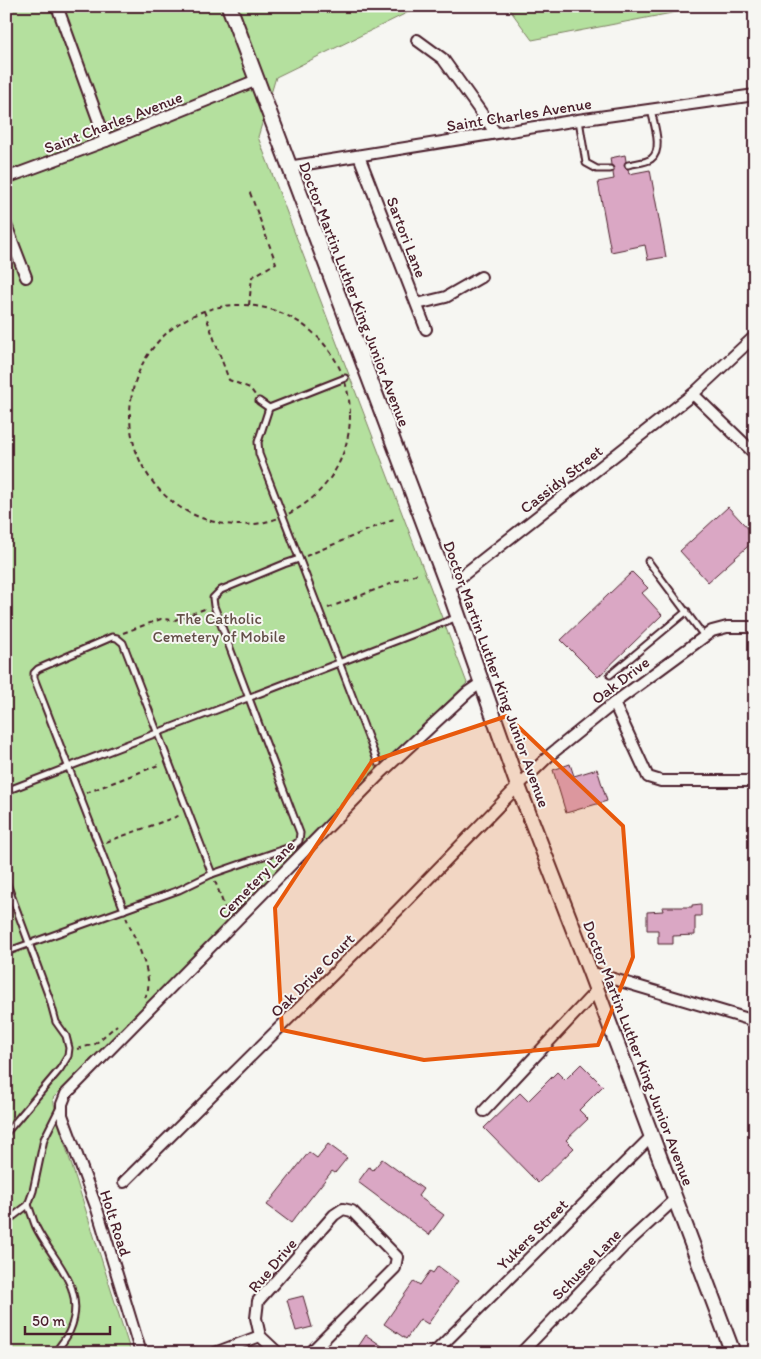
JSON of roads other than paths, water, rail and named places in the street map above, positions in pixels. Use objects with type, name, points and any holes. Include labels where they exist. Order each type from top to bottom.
[{"type":"main road","name":"Doctor Martin Luther King Junior Avenue","points":[[229,6],[288,167],[448,587],[518,786],[597,990],[733,1353]]},
{"type":"street","points":[[57,6],[106,141]]},
{"type":"street","points":[[417,40],[443,60],[496,132]]},
{"type":"street","name":"Saint Charles Avenue","points":[[6,178],[106,141],[257,80]]},
{"type":"street","name":"Saint Charles Avenue","points":[[288,167],[496,132],[755,95]]},
{"type":"street","name":"Sartori Lane","points":[[360,156],[426,329]]},
{"type":"street","points":[[6,225],[26,277]]},
{"type":"street","points":[[416,304],[446,297],[481,277]]},
{"type":"street","name":"Cassidy Street","points":[[448,587],[692,394],[755,336]]},
{"type":"street","points":[[692,394],[755,454]]},
{"type":"street","name":"Oak Drive","points":[[518,786],[551,754],[614,703],[704,636],[712,631],[727,627],[755,627]]},
{"type":"street","name":"Cemetery Lane","points":[[62,1104],[66,1094],[382,772],[468,692],[481,683]]},
{"type":"street","points":[[614,703],[648,777],[661,781],[755,781]]},
{"type":"street","name":"Oak Drive Court","points":[[124,1182],[397,911],[518,786]]},
{"type":"street","points":[[590,972],[755,1021]]},
{"type":"street","points":[[484,1111],[597,990]]},
{"type":"street","name":"Holt Road","points":[[62,1104],[62,1115],[97,1209],[141,1353]]},
{"type":"street","name":"Yukers Street","points":[[434,1353],[652,1136]]},
{"type":"street","name":"Schusse Lane","points":[[521,1353],[624,1246],[676,1199]]},
{"type":"street","name":"Rue Drive","points":[[260,1336],[256,1318],[258,1301],[334,1215],[343,1209],[352,1211],[397,1257],[395,1268],[310,1353]]},
{"type":"street","points":[[215,1353],[260,1336],[278,1353]]},
{"type":"lane","points":[[628,165],[651,159],[657,152],[658,142],[650,109]]},
{"type":"lane","points":[[578,120],[586,163],[597,170],[610,169]]},
{"type":"lane","points":[[345,378],[270,408],[258,442],[259,454],[378,763]]},
{"type":"lane","points":[[260,401],[270,408]]},
{"type":"lane","points":[[6,952],[179,890],[212,874],[293,846],[299,841],[300,833],[214,606],[213,598],[221,590],[299,559]]},
{"type":"lane","points":[[648,560],[704,636]]},
{"type":"lane","points":[[610,675],[687,612]]},
{"type":"lane","points":[[6,791],[458,617]]},
{"type":"lane","points":[[124,910],[34,678],[34,672],[38,669],[112,637],[117,638],[122,643],[212,874]]},
{"type":"lane","points":[[6,881],[30,943],[56,1022],[66,1036],[69,1051],[60,1069],[6,1133]]},
{"type":"lane","points":[[55,1353],[70,1330],[75,1309],[73,1293],[63,1268],[36,1227],[28,1205],[44,1139],[50,1124],[62,1104]]},
{"type":"lane","points":[[6,1222],[28,1205]]},
{"type":"park label","name":"The Catholic Cemetery of Mobile","points":[[219,627]]}]
